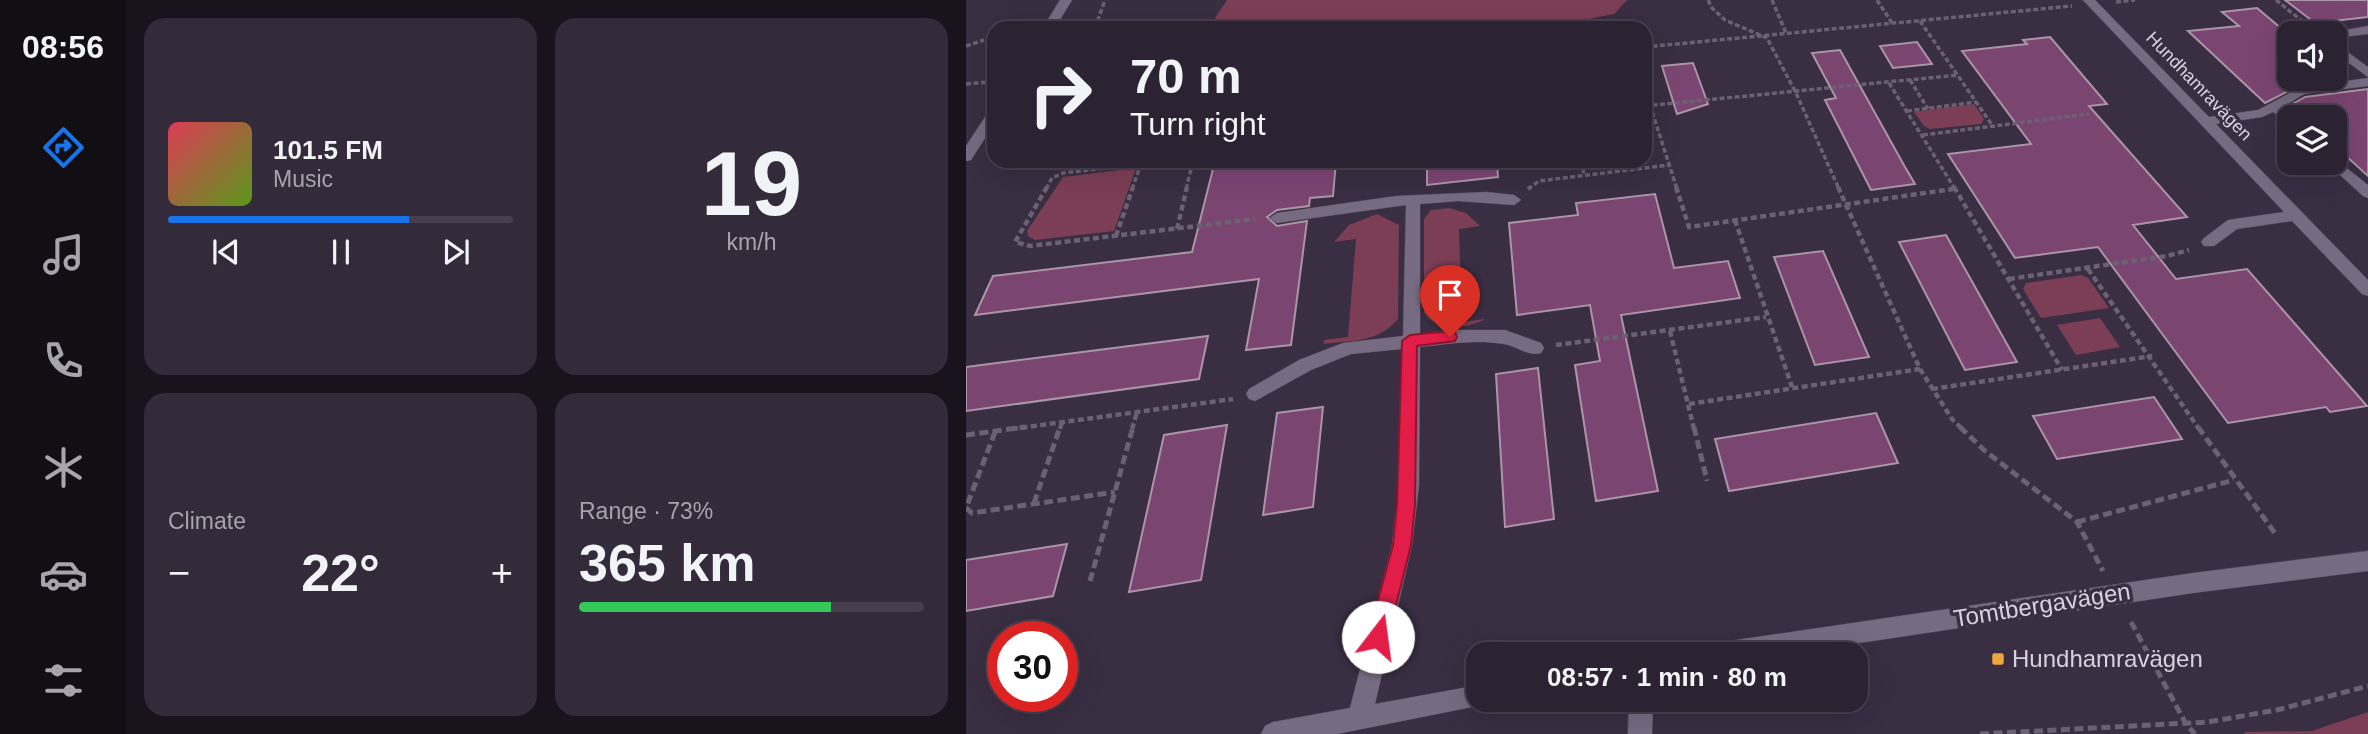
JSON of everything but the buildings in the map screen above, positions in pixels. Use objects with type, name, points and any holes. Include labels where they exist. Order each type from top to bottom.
[{"type":"street","points":[[1053,21],[1066,0]]},
{"type":"street","name":"Hundhamravägen","points":[[2089,0],[2368,290]]},
{"type":"street","points":[[2347,32],[2368,30]]},
{"type":"street","points":[[2347,56],[2368,73]]},
{"type":"street","points":[[2207,121],[2262,113],[2301,91],[2368,82]]},
{"type":"street","points":[[966,157],[987,125]]},
{"type":"street","points":[[2347,174],[2368,193]]},
{"type":"street","points":[[1277,218],[1413,201],[1492,196],[1514,200]]},
{"type":"street","points":[[1360,718],[1402,545],[1409,485],[1413,201]]},
{"type":"street","points":[[2209,242],[2233,224],[2296,215]]},
{"type":"street","points":[[1255,394],[1305,365],[1349,348],[1450,337],[1505,337],[1535,348]]},
{"type":"street","name":"Tomtbergavägen","points":[[1797,642],[2193,583],[2368,561]]},
{"type":"street","points":[[1273,734],[1466,698]]},
{"type":"street","points":[[1640,734],[1641,712]]},
{"type":"path","points":[[1098,21],[1105,0]]},
{"type":"path","points":[[1708,0],[1711,9],[1722,19],[1767,38],[1796,93],[1920,369],[1952,419],[1984,450],[2077,522],[2103,571]]},
{"type":"path","points":[[1772,0],[1786,33]]},
{"type":"path","points":[[1877,0],[1892,23]]},
{"type":"path","points":[[2108,2],[2135,0]]},
{"type":"path","points":[[2276,0],[2303,21]]},
{"type":"path","points":[[1652,46],[2072,6]]},
{"type":"path","points":[[1920,20],[1992,125]]},
{"type":"path","points":[[966,46],[984,40]]},
{"type":"path","points":[[1652,106],[1958,75]]},
{"type":"path","points":[[1910,80],[1928,108]]},
{"type":"path","points":[[966,84],[987,82]]},
{"type":"path","points":[[1889,83],[1923,135],[2062,370]]},
{"type":"path","points":[[1907,111],[1977,102]]},
{"type":"path","points":[[1923,135],[2089,114]]},
{"type":"path","points":[[1652,117],[1689,227],[1953,189]]},
{"type":"path","points":[[1652,167],[1669,165]]},
{"type":"path","points":[[1106,168],[1063,173],[1052,178],[1015,243],[1030,246],[1277,218]]},
{"type":"path","points":[[1116,236],[1140,168]]},
{"type":"path","points":[[1177,229],[1191,168]]},
{"type":"path","points":[[1583,168],[1584,176]]},
{"type":"path","points":[[1514,200],[1539,181],[1646,168]]},
{"type":"path","points":[[1735,220],[1792,387]]},
{"type":"path","points":[[2009,279],[2180,254],[2209,242]]},
{"type":"path","points":[[2088,269],[2152,356],[2234,480],[2277,536]]},
{"type":"path","points":[[1535,348],[1766,317]]},
{"type":"path","points":[[1670,331],[1707,481]]},
{"type":"path","points":[[1932,389],[2152,356]]},
{"type":"path","points":[[1689,404],[1920,369]]},
{"type":"path","points":[[966,435],[1255,394]]},
{"type":"path","points":[[1090,581],[1137,412]]},
{"type":"path","points":[[1034,503],[1062,422]]},
{"type":"path","points":[[995,431],[966,508],[972,513],[1115,492]]},
{"type":"path","points":[[2077,522],[2234,480]]},
{"type":"path","points":[[2131,622],[2186,724],[2195,734]]},
{"type":"path","points":[[1980,734],[2186,724],[2295,708],[2368,686]]},
{"type":"shaded area","points":[[1227,0],[1627,0],[1614,14],[1578,21],[1220,21],[1215,18]]},
{"type":"shaded area","points":[[1974,104],[1984,119],[1981,124],[1930,129],[1924,126],[1914,112]]},
{"type":"shaded area","points":[[1136,168],[1114,231],[1035,240],[1028,236],[1027,231],[1063,177]]},
{"type":"shaded area","points":[[1449,208],[1466,213],[1480,226],[1459,229],[1462,322],[1485,319],[1461,327],[1436,323],[1424,313],[1424,219],[1431,210]]},
{"type":"shaded area","points":[[1377,214],[1399,225],[1398,319],[1390,327],[1373,336],[1324,344],[1324,340],[1348,337],[1356,239],[1334,242],[1349,225]]},
{"type":"shaded area","points":[[2081,275],[2088,278],[2109,308],[2041,318],[2023,289],[2026,283]]},
{"type":"shaded area","points":[[2100,318],[2120,347],[2076,355],[2057,325]]},
{"type":"shaded area","points":[[2368,712],[2368,734],[2243,732],[2312,731]]},
{"type":"place","name":"Hundhamravägen","points":[[1998,659]]},
{"type":"route","points":[[1378,637],[1402,545],[1409,485],[1410,341],[1450,337]]}]
